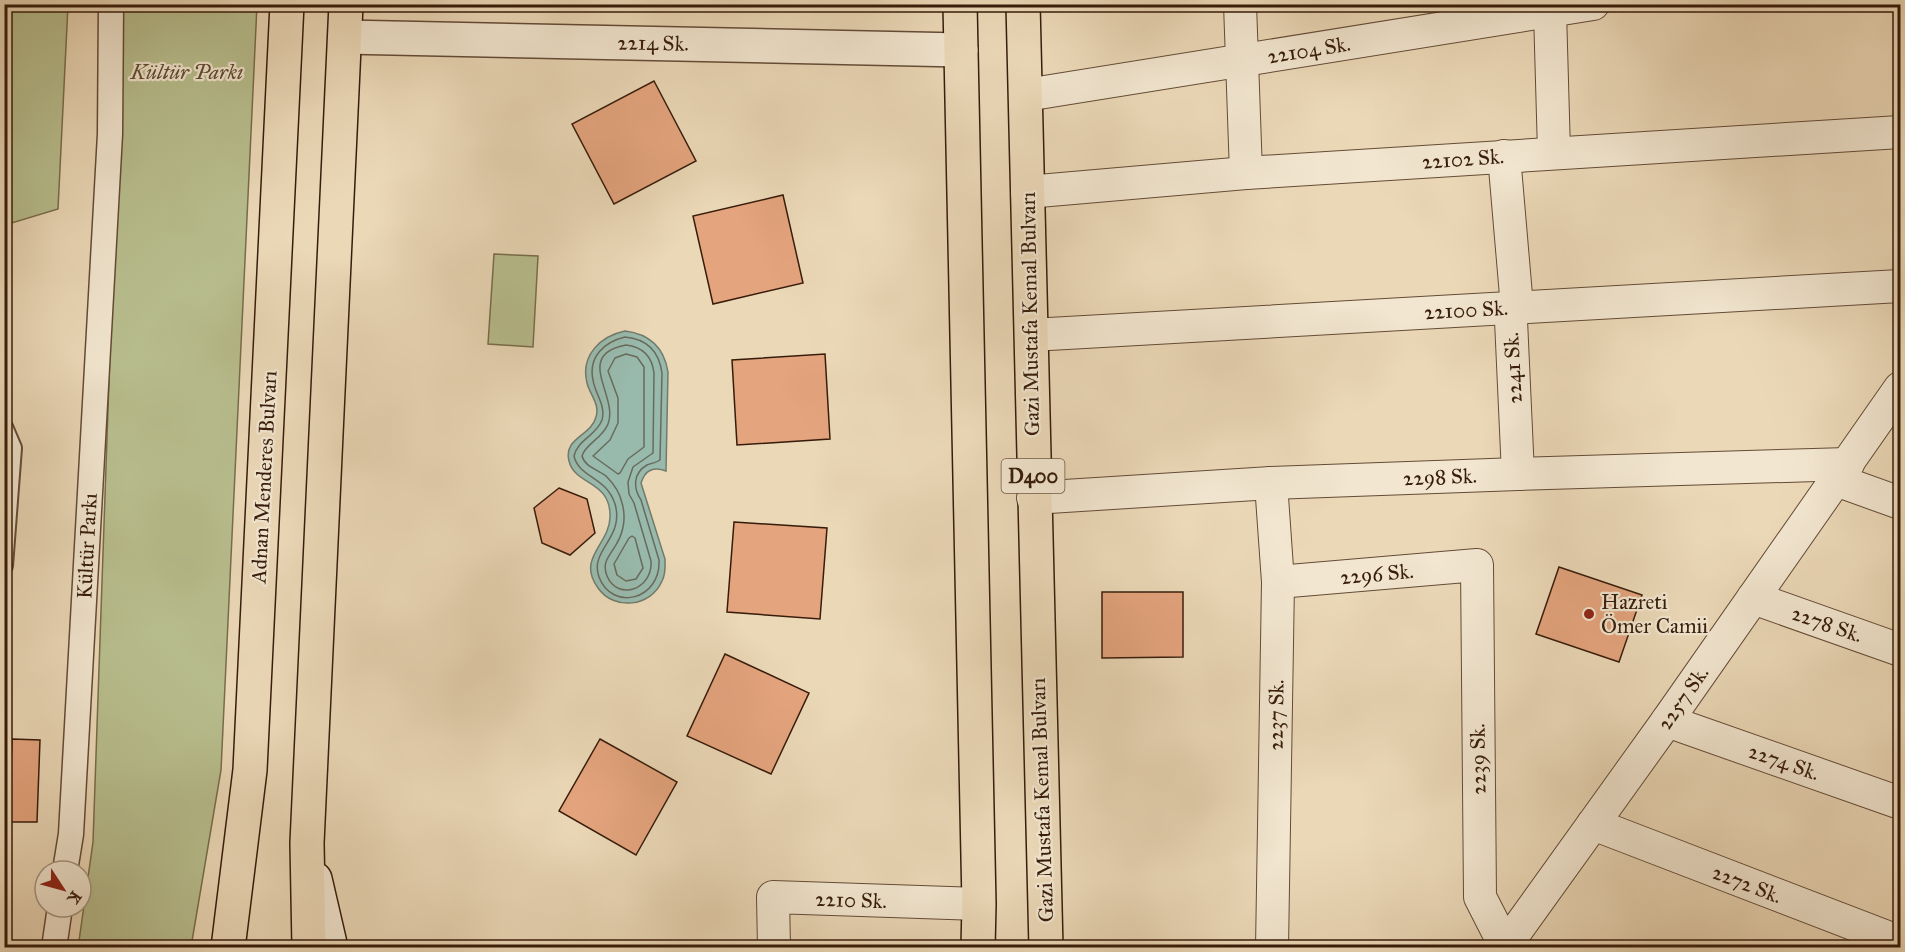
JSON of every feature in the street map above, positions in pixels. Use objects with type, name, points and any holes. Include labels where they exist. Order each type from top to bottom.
[{"type":"main road","name":"Adnan Menderes Bulvarı","points":[[228,948],[250,770],[287,4]]},
{"type":"main road","points":[[309,948],[307,843],[346,4]]},
{"type":"main road","name":"D400","points":[[960,4],[979,904],[978,948]]},
{"type":"main road","name":"Gazi Mustafa Kemal Bulvarı","points":[[1023,4],[1033,498],[1046,948]]},
{"type":"street","name":"Kültür Parkı","points":[[67,859],[71,834],[109,145],[111,4]]},
{"type":"street","points":[[1240,4],[1246,173]]},
{"type":"street","name":"22104 Sk.","points":[[1026,95],[1593,4]]},
{"type":"street","points":[[1550,11],[1554,152]]},
{"type":"street","name":"2214 Sk.","points":[[345,37],[961,50]]},
{"type":"street","name":"22102 Sk.","points":[[1027,192],[1246,173],[1900,132]]},
{"type":"street","name":"2241 Sk.","points":[[1504,156],[1517,307],[1511,320],[1518,474]]},
{"type":"street","name":"22100 Sk.","points":[[1031,335],[1900,286]]},
{"type":"street","name":"2257 Sk.","points":[[1506,947],[1900,388]]},
{"type":"street","points":[[1842,472],[1900,503]]},
{"type":"street","name":"2298 Sk.","points":[[1033,498],[1271,483],[1518,474],[1842,472]]},
{"type":"street","name":"2237 Sk.","points":[[1271,483],[1278,582],[1272,948]]},
{"type":"street","name":"2296 Sk.","points":[[1278,582],[1477,565]]},
{"type":"street","name":"2239 Sk.","points":[[1477,565],[1480,897],[1506,947]]},
{"type":"street","name":"2278 Sk.","points":[[1753,598],[1900,650]]},
{"type":"street","name":"2274 Sk.","points":[[1667,721],[1900,803]]},
{"type":"street","name":"2272 Sk.","points":[[1593,824],[1891,943]]},
{"type":"street","points":[[307,843],[331,948]]},
{"type":"street","name":"2210 Sk.","points":[[774,948],[773,897],[979,904]]},
{"type":"street","points":[[54,948],[58,919]]},
{"type":"lane","points":[[4,427],[8,450],[4,566]]},
{"type":"green space","points":[[5,4],[68,5],[58,209],[5,225]]},
{"type":"green space","name":"Kültür Parkı","points":[[122,5],[257,5],[221,770],[191,947],[78,948],[82,919],[93,919],[93,859],[91,859]]},
{"type":"green space","points":[[494,254],[538,256],[533,347],[488,344]]},
{"type":"water","points":[[625,331],[642,335],[654,343],[663,355],[668,372],[666,471],[650,470],[641,483],[665,559],[665,573],[657,590],[641,601],[632,603],[622,603],[605,595],[592,577],[592,559],[609,527],[609,505],[599,490],[573,469],[568,453],[570,447],[589,429],[596,417],[597,408],[587,383],[586,373],[590,356],[594,348],[608,337]]},
{"type":"building","points":[[654,81],[696,161],[614,204],[572,124]]},
{"type":"building","points":[[783,195],[803,283],[713,304],[693,216]]},
{"type":"building","points":[[825,354],[830,439],[737,445],[732,360]]},
{"type":"building","points":[[559,488],[587,499],[595,533],[570,555],[542,543],[534,508]]},
{"type":"building","points":[[734,522],[827,528],[820,619],[727,612]]},
{"type":"building","name":"Hazreti Ömer Camii","points":[[1559,567],[1642,595],[1619,662],[1536,634]]},
{"type":"building","points":[[1102,592],[1183,592],[1183,657],[1102,658]]},
{"type":"building","points":[[725,654],[809,693],[771,774],[687,736]]},
{"type":"building","points":[[12,739],[40,740],[37,822],[9,822]]},
{"type":"building","points":[[600,739],[677,782],[636,855],[559,811]]},
{"type":"place","name":"Hazreti Ömer Camii","points":[[1589,614]]}]
